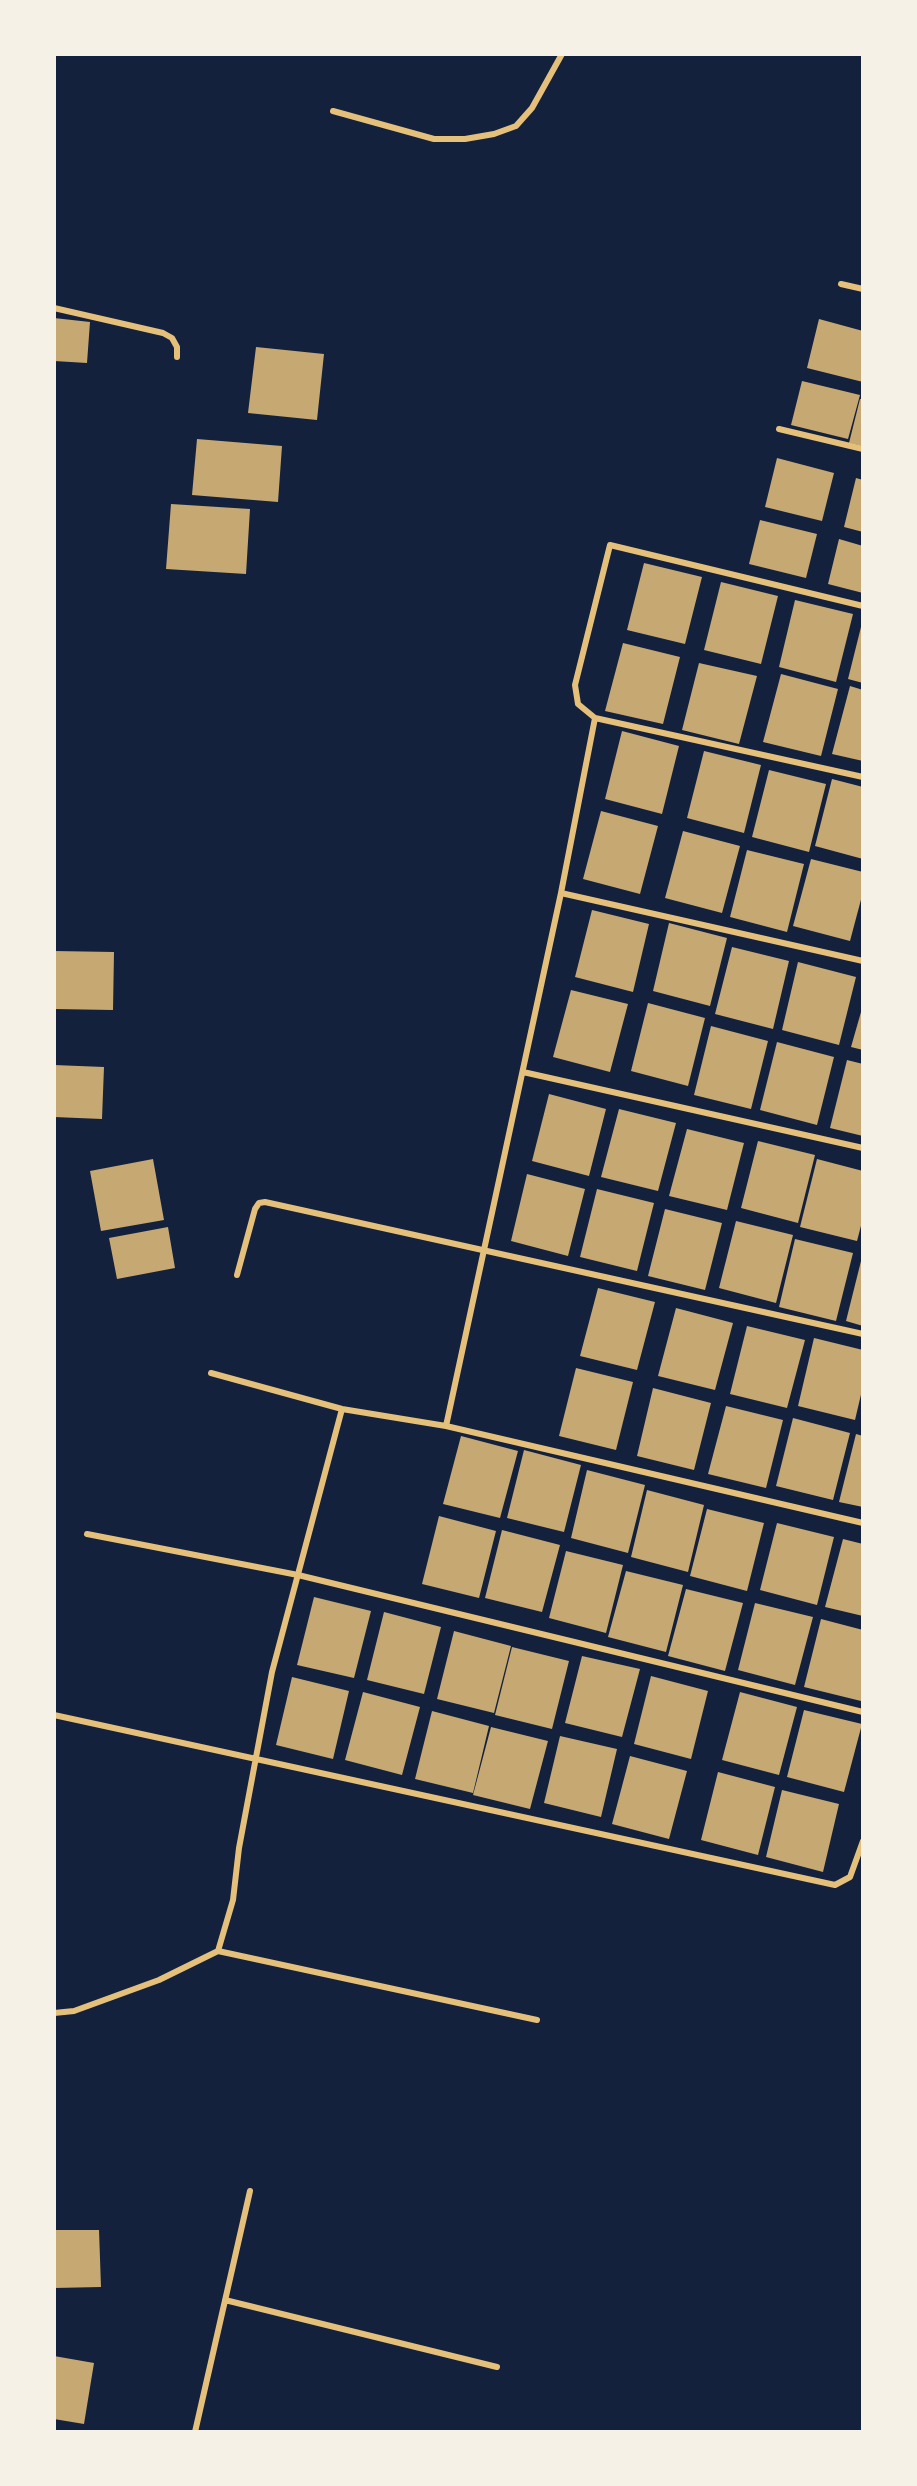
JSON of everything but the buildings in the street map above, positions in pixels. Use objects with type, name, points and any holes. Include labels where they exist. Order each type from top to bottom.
[{"type":"street","points":[[333,111],[434,138],[465,139],[494,134],[516,126],[532,108],[562,54]]},
{"type":"street","points":[[841,284],[863,289]]},
{"type":"street","points":[[54,308],[163,333],[172,338],[177,346],[177,357]]},
{"type":"street","points":[[780,429],[863,449]]},
{"type":"street","points":[[863,606],[610,545],[575,686],[578,704],[595,718],[863,777]]},
{"type":"street","points":[[446,1426],[561,893],[595,718]]},
{"type":"street","points":[[561,893],[863,961]]},
{"type":"street","points":[[523,1072],[863,1148]]},
{"type":"street","points":[[237,1275],[255,1209],[260,1203],[265,1202],[863,1334]]},
{"type":"street","points":[[212,1373],[342,1409],[446,1426],[863,1523]]},
{"type":"street","points":[[218,1951],[233,1900],[239,1848],[272,1672],[342,1409]]},
{"type":"street","points":[[87,1534],[298,1575],[863,1712]]},
{"type":"street","points":[[54,1715],[835,1885],[850,1877],[863,1841]]},
{"type":"street","points":[[54,2013],[74,2011],[159,1980],[218,1951],[537,2020]]},
{"type":"street","points":[[195,2432],[250,2191]]},
{"type":"street","points":[[225,2300],[497,2367]]}]
